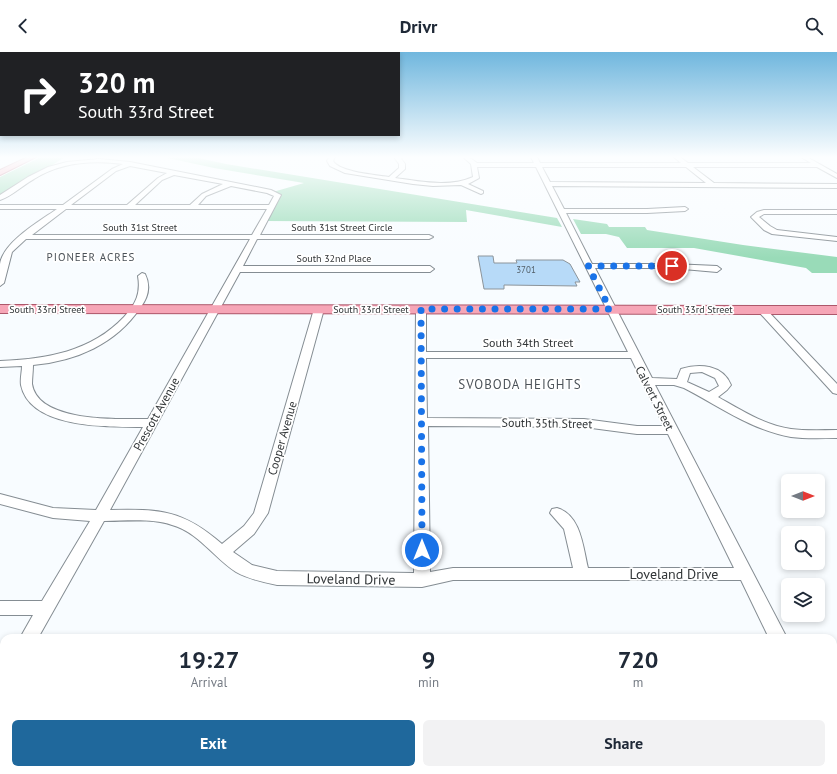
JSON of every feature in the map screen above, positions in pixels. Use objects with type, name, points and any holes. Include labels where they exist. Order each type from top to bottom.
[{"type":"main road","name":"South 33rd Street","points":[[0,309],[837,310]]},
{"type":"street","points":[[0,198],[12,191]]},
{"type":"street","points":[[0,283],[2,264],[10,248],[86,191]]},
{"type":"street","points":[[129,207],[147,191]]},
{"type":"street","points":[[192,207],[204,195],[213,191]]},
{"type":"street","name":"Prescott Avenue","points":[[31,634],[100,516],[278,197],[277,194],[266,191]]},
{"type":"street","name":"Calvert Street","points":[[551,191],[588,266],[776,634]]},
{"type":"street","points":[[0,207],[272,207]]},
{"type":"street","points":[[561,211],[685,209]]},
{"type":"street","points":[[664,210],[675,219]]},
{"type":"street","points":[[837,212],[769,212],[756,214],[756,218],[767,228],[775,232],[837,240]]},
{"type":"street","name":"South 31st Street","points":[[24,237],[255,237]]},
{"type":"street","name":"South 31st Street Circle","points":[[255,237],[429,237]]},
{"type":"street","points":[[588,266],[678,266],[717,269]]},
{"type":"street","name":"South 32nd Place","points":[[237,269],[430,269]]},
{"type":"street","points":[[0,364],[28,363],[65,356],[101,342],[122,326],[136,309],[145,292],[142,276]]},
{"type":"street","name":"Cooper Avenue","points":[[222,552],[247,534],[261,513],[319,309]]},
{"type":"street","points":[[421,309],[422,580]]},
{"type":"street","points":[[761,310],[837,391]]},
{"type":"street","name":"South 34th Street","points":[[421,355],[634,355]]},
{"type":"street","points":[[28,363],[25,375],[28,392],[41,406],[50,411],[73,419],[89,421],[151,423]]},
{"type":"street","points":[[681,383],[685,371],[690,369],[701,369],[713,372],[722,378],[725,385],[710,397]]},
{"type":"street","points":[[647,381],[681,383],[761,424],[781,431],[802,434],[837,434]]},
{"type":"street","name":"South 35th Street","points":[[422,422],[584,423],[637,430],[672,430]]},
{"type":"street","name":"Loveland Drive","points":[[0,499],[51,513],[71,516],[150,516],[175,520],[198,531],[237,565],[261,575],[277,578],[422,580],[453,574],[745,574]]},
{"type":"street","points":[[557,514],[565,519],[571,528],[582,574]]},
{"type":"street","points":[[0,608],[46,608]]},
{"type":"green space","points":[[0,191],[12,191],[0,198]]},
{"type":"green space","points":[[278,191],[390,191],[557,218],[562,227],[466,210],[467,222],[264,221],[278,197],[273,192]]},
{"type":"green space","points":[[573,219],[607,224],[609,227],[645,227],[647,230],[743,245],[837,257],[837,273],[812,273],[806,268],[694,248],[627,248],[619,237],[606,234],[581,234]]},
{"type":"building","points":[[478,256],[493,256],[494,263],[517,263],[516,260],[563,260],[570,264],[580,282],[575,282],[577,286],[504,285],[504,289],[484,289]]},
{"type":"district","name":"PIONEER ACRES","points":[[91,257]]},
{"type":"district","name":"SVOBODA HEIGHTS","points":[[520,384]]},
{"type":"route","points":[[422,550],[421,309],[610,309],[588,266],[672,266]]}]
